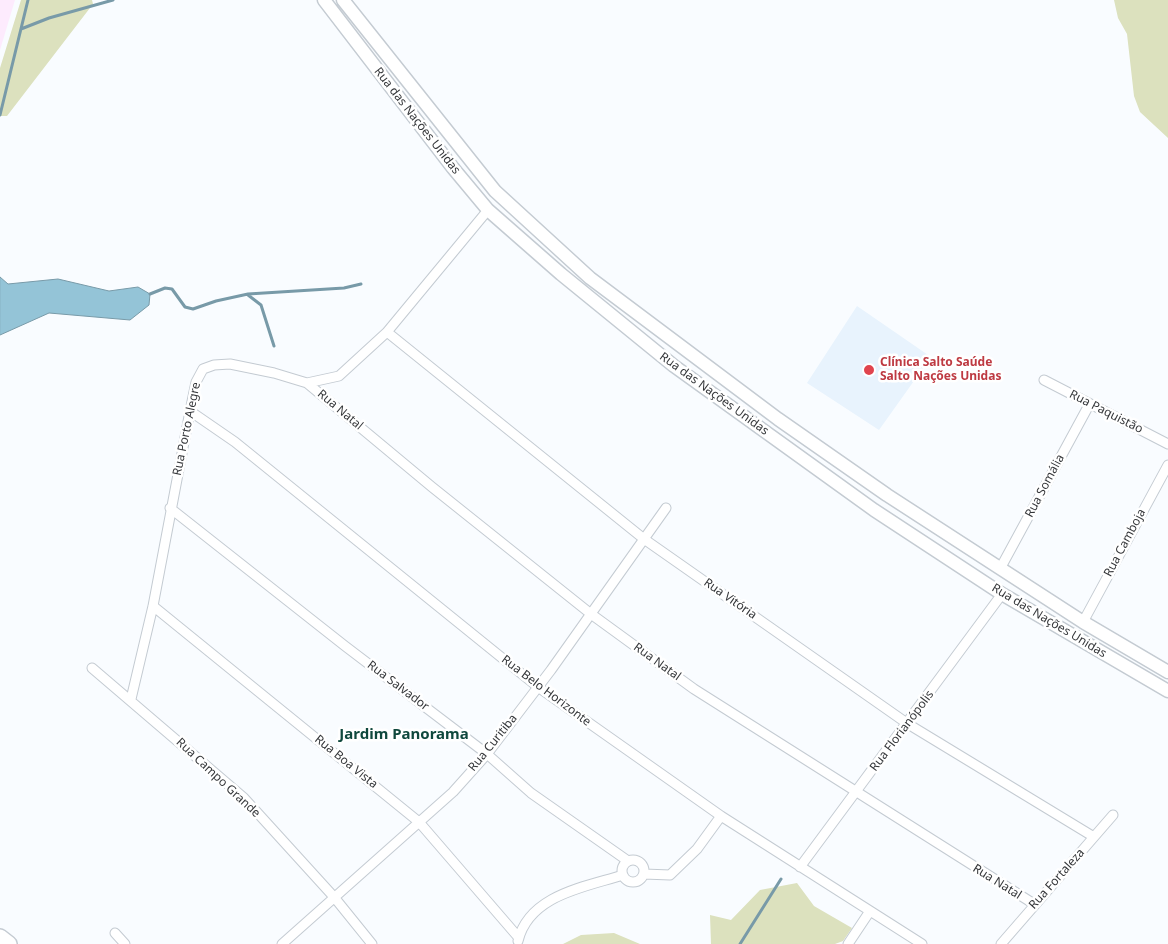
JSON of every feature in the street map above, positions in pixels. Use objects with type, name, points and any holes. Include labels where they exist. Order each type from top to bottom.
[{"type":"highway","points":[[0,937],[9,944]]},
{"type":"main road","name":"Rua das Nações Unidas","points":[[324,0],[453,168],[488,210],[561,274],[674,366],[874,510],[1002,594],[1168,691]]},
{"type":"main road","name":"Rua das Nações Unidas","points":[[343,0],[495,191],[590,278],[778,419],[887,495],[1001,567],[1083,622],[1168,672]]},
{"type":"main road","points":[[561,274],[556,265],[560,260],[590,278]]},
{"type":"main road","points":[[874,510],[881,506],[887,495]]},
{"type":"street","points":[[332,12],[343,0]]},
{"type":"street","name":"Rua Porto Alegre","points":[[131,699],[153,606],[170,508],[198,375],[203,369],[214,365],[230,364],[255,368],[307,382],[339,376],[387,332],[488,210]]},
{"type":"street","name":"Rua Vitória","points":[[387,332],[644,539],[908,724],[1094,838]]},
{"type":"street","name":"Rua Paquistão","points":[[1044,380],[1089,405],[1168,444]]},
{"type":"street","name":"Rua Natal","points":[[307,382],[432,487],[591,614],[694,690],[856,794],[1034,904]]},
{"type":"street","name":"Rua Somália","points":[[1001,567],[1089,405]]},
{"type":"street","name":"Rua Belo Horizonte","points":[[190,411],[235,442],[538,687],[721,816],[922,944]]},
{"type":"street","name":"Rua Camboja","points":[[1083,622],[1168,464]]},
{"type":"street","name":"Rua Salvador","points":[[170,508],[345,646],[487,754],[531,793],[628,861]]},
{"type":"street","name":"Rua Curitiba","points":[[282,944],[453,792],[487,754],[538,687],[666,508]]},
{"type":"street","name":"Rua Florianópolis","points":[[800,867],[908,724],[1002,594]]},
{"type":"street","name":"Rua Boa Vista","points":[[153,606],[419,822],[518,941]]},
{"type":"street","name":"Rua Campo Grande","points":[[92,668],[131,699],[244,798],[334,897],[372,944]]},
{"type":"street","name":"Rua Fortaleza","points":[[1001,944],[1113,814]]},
{"type":"street","points":[[644,874],[670,875],[697,848],[721,816]]},
{"type":"street","points":[[628,861],[640,862],[644,866],[644,874],[639,882],[633,883],[628,881],[623,875],[624,866],[628,861]]},
{"type":"street","points":[[518,941],[529,919],[550,900],[623,875]]},
{"type":"street","points":[[848,944],[870,911]]},
{"type":"street","points":[[115,933],[125,944]]},
{"type":"shaded area","points":[[0,0],[15,0],[0,50]]},
{"type":"shaded area","name":"Clínica Salto Saúde Salto Nações Unidas","points":[[857,306],[931,357],[879,430],[807,383]]},
{"type":"green space","points":[[21,0],[92,0],[93,4],[7,116],[0,116],[0,68]]},
{"type":"green space","points":[[1114,0],[1168,0],[1168,138],[1140,112],[1134,96],[1127,34],[1118,18]]},
{"type":"green space","points":[[797,883],[814,906],[852,928],[843,941],[835,944],[711,944],[710,915],[731,920],[760,890]]},
{"type":"green space","points":[[614,933],[640,944],[563,944],[581,935]]},
{"type":"water","points":[[0,277],[8,284],[58,279],[109,291],[138,287],[150,294],[149,305],[130,320],[49,313],[0,335]]},
{"type":"waterway","points":[[0,115],[28,0]]},
{"type":"waterway","points":[[21,29],[49,18],[113,0]]},
{"type":"waterway","points":[[150,294],[165,288],[172,289],[185,307],[193,309],[216,301],[248,294],[344,288],[361,284]]},
{"type":"waterway","points":[[248,295],[261,305],[274,346]]},
{"type":"waterway","points":[[740,944],[781,879]]},
{"type":"place","name":"Clínica Salto Saúde Salto Nações Unidas","points":[[869,370]]},
{"type":"district","name":"Jardim Panorama","points":[[404,735]]}]
